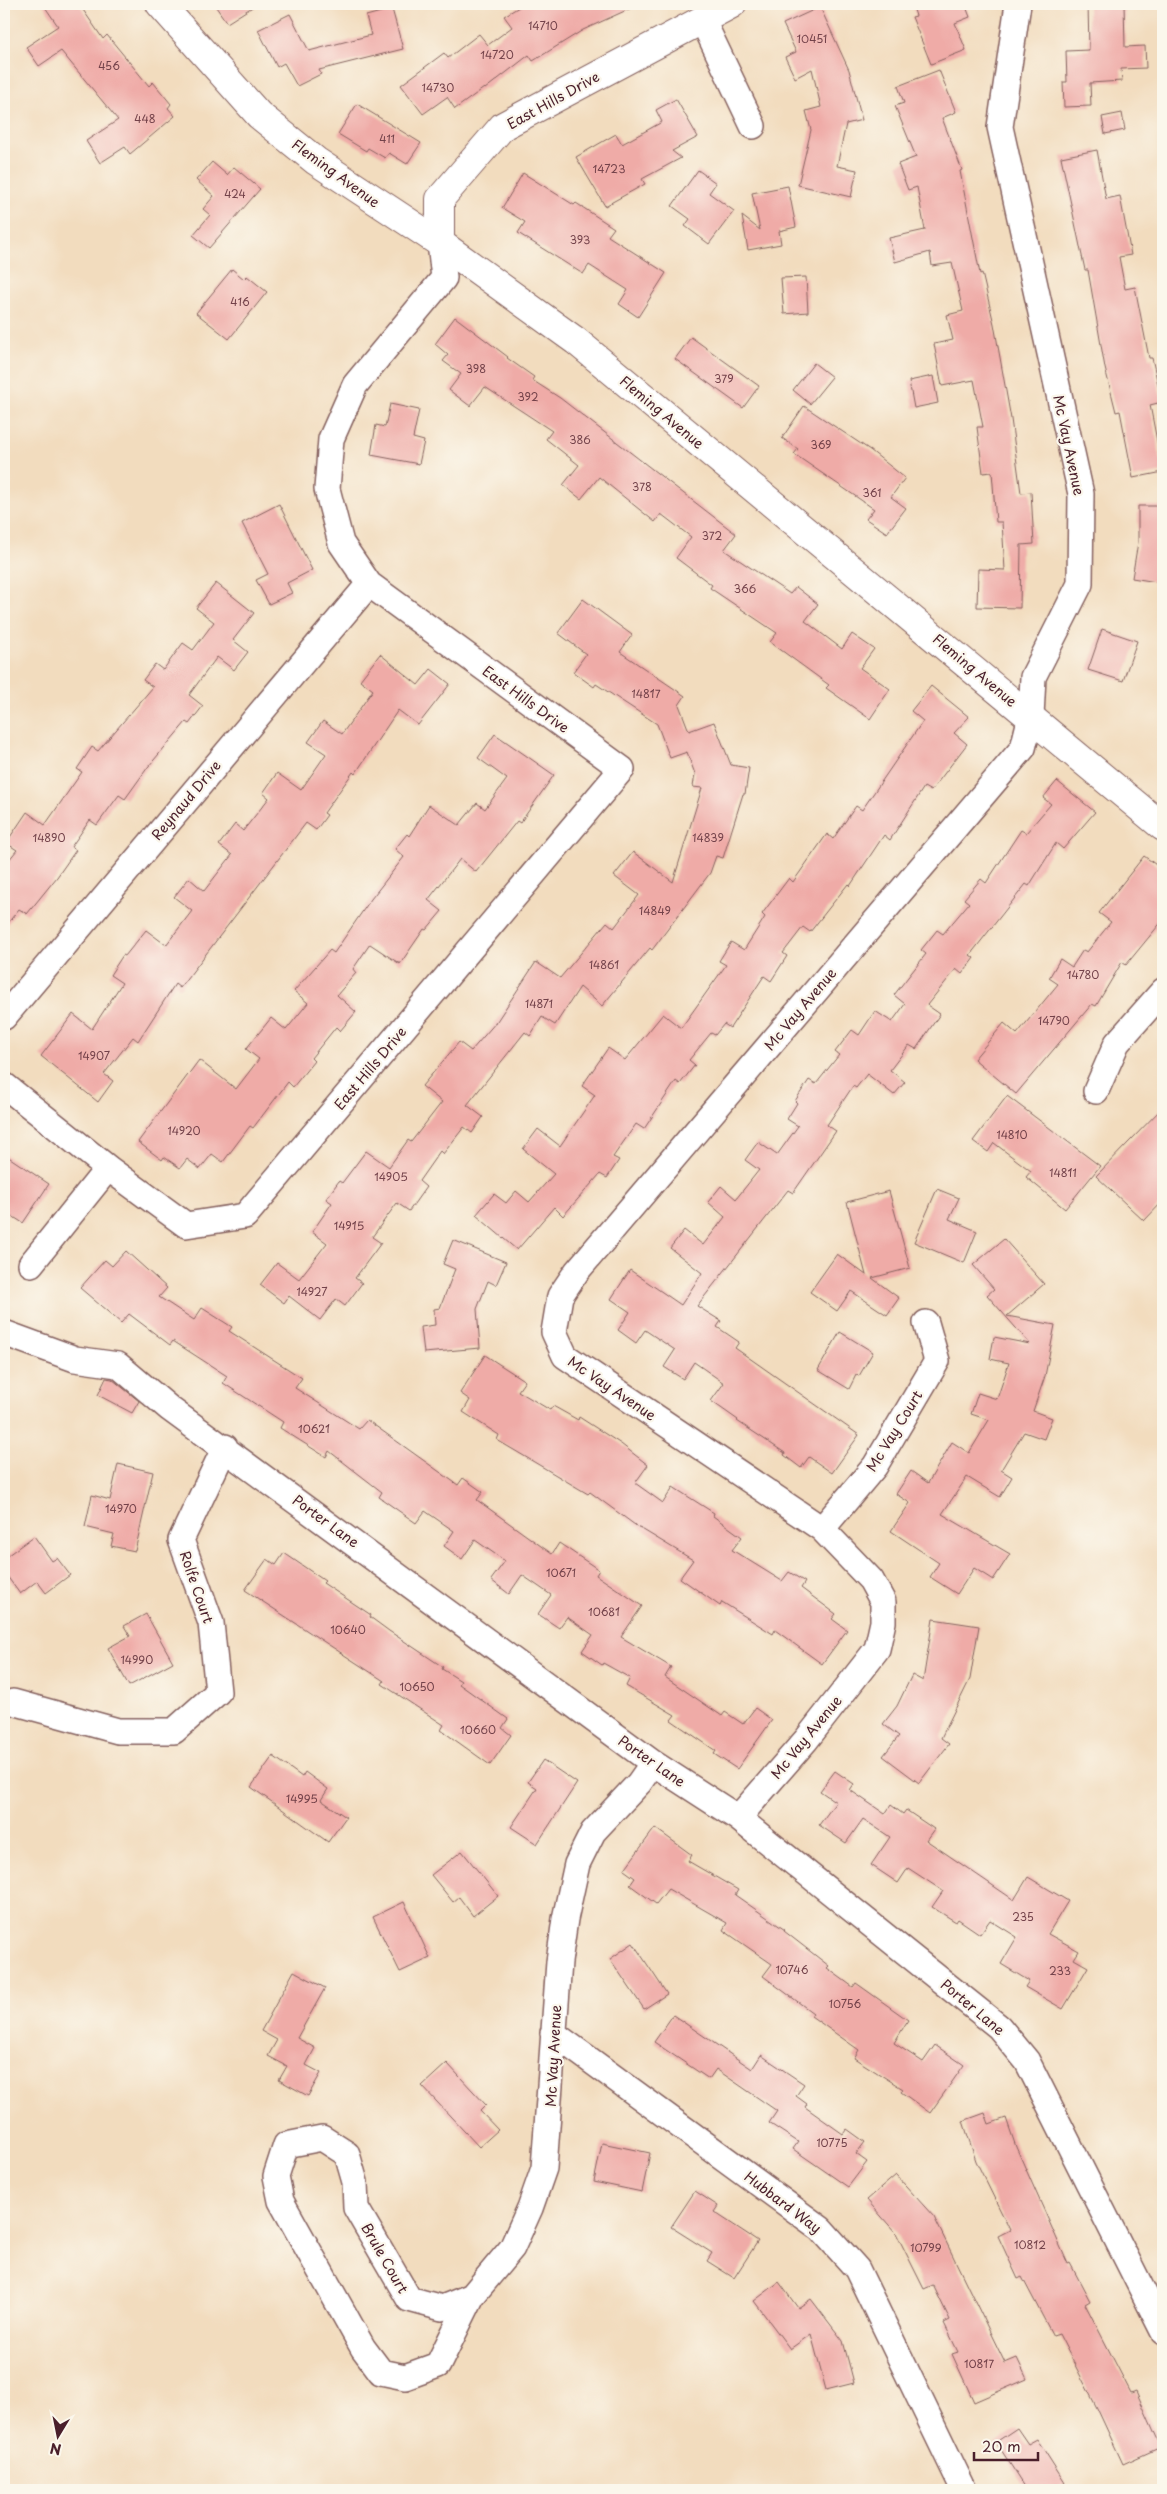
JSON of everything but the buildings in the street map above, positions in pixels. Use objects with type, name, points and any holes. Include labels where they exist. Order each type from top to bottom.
[{"type":"street","name":"Fleming Avenue","points":[[160,4],[259,116],[316,161],[440,243],[576,341],[1163,827]]},
{"type":"street","name":"East Hills Drive","points":[[108,1168],[186,1225],[245,1216],[622,769],[369,584],[340,543],[327,489],[332,440],[355,385],[444,278],[440,243],[440,199],[503,126],[732,4]]},
{"type":"street","name":"Mc Vay Avenue","points":[[738,1818],[806,1740],[877,1649],[883,1622],[883,1602],[872,1580],[822,1529],[565,1356],[554,1332],[560,1296],[576,1271],[1023,748],[1031,716],[1032,676],[1080,584],[1082,494],[1000,127],[1018,4]]},
{"type":"street","points":[[702,19],[753,126]]},
{"type":"street","name":"Reynaud Drive","points":[[4,1016],[369,584]]},
{"type":"street","points":[[1096,1091],[1117,1043],[1163,991]]},
{"type":"street","points":[[4,1085],[108,1168],[31,1264]]},
{"type":"street","name":"Mc Vay Court","points":[[822,1529],[875,1466],[937,1361],[926,1323]]},
{"type":"street","name":"Porter Lane","points":[[4,1334],[75,1359],[118,1365],[170,1409],[225,1447],[653,1764],[738,1818],[992,2020],[1027,2061],[1163,2331]]},
{"type":"street","name":"Rolfe Court","points":[[13,1702],[118,1731],[174,1731],[218,1692],[210,1623],[181,1540],[225,1447]]},
{"type":"street","name":"Mc Vay Avenue","points":[[472,2296],[512,2248],[530,2208],[544,2168],[550,2112],[553,2033],[560,1953],[577,1864],[593,1832],[639,1783],[653,1764]]},
{"type":"street","name":"Hubbard Way","points":[[553,2033],[822,2229],[856,2269],[964,2490]]},
{"type":"street","name":"Brule Court","points":[[322,2138],[347,2154],[355,2182],[356,2208],[409,2299],[442,2308],[472,2296],[438,2366],[405,2377],[381,2372],[363,2348],[281,2201],[276,2176],[286,2145],[322,2138]]}]
